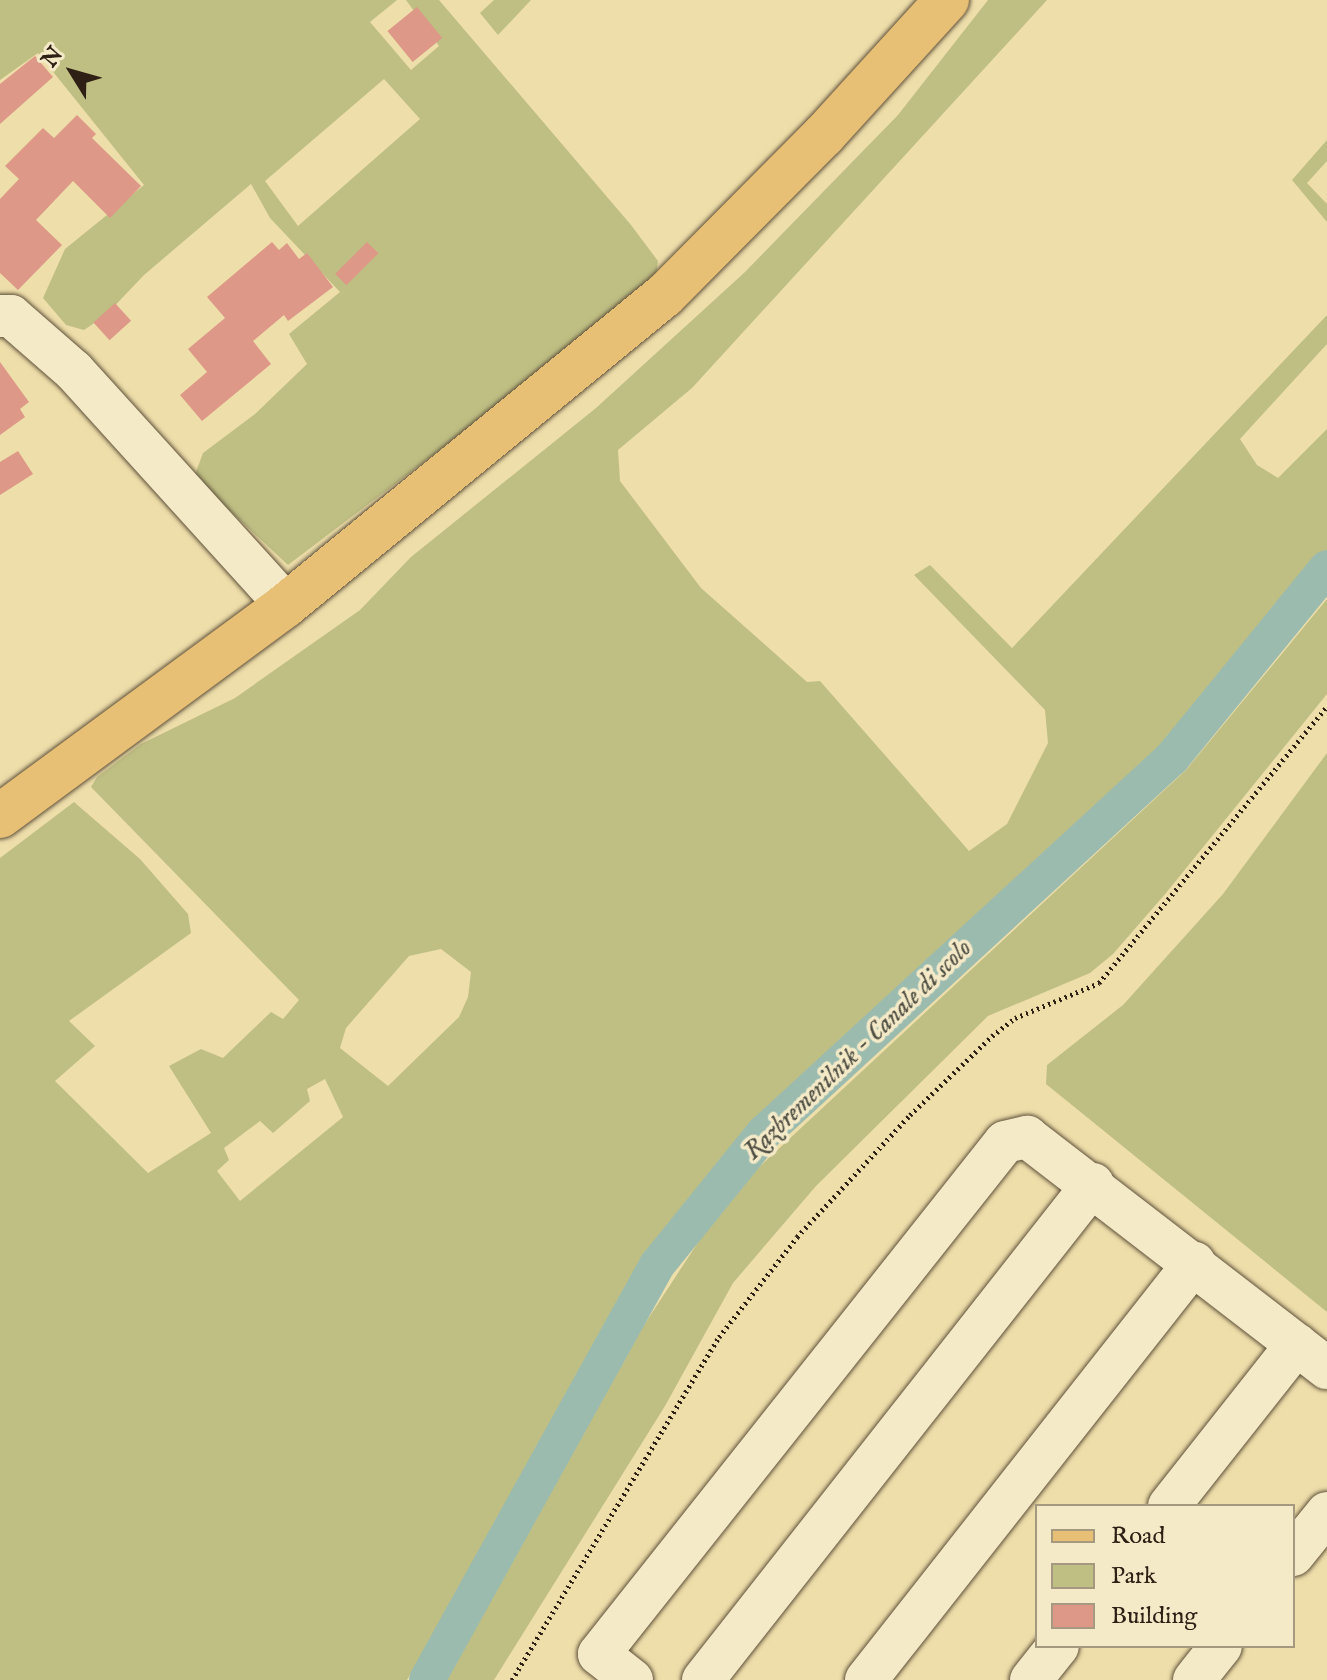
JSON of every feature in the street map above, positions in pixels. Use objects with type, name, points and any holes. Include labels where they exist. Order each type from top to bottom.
[{"type":"main road","points":[[0,816],[286,605],[664,296],[824,135],[947,0]]},
{"type":"street","points":[[0,316],[11,316],[74,371],[286,605]]},
{"type":"street","points":[[632,1680],[592,1667],[1005,1142],[1027,1137],[1093,1184],[1312,1356],[1171,1504]]},
{"type":"street","points":[[703,1680],[1093,1184]]},
{"type":"street","points":[[866,1680],[1194,1263]]},
{"type":"street","points":[[1295,1553],[1327,1513]]},
{"type":"street","points":[[1031,1680],[1056,1648]]},
{"type":"street","points":[[1194,1680],[1219,1648]]},
{"type":"path","points":[[512,1680],[719,1337],[797,1237],[910,1115],[992,1036],[1015,1018],[1099,983],[1327,706]]},
{"type":"green space","points":[[0,0],[397,0],[370,22],[411,70],[439,46],[406,0],[439,0],[631,225],[658,261],[656,276],[536,377],[288,565],[194,477],[203,453],[255,414],[307,364],[289,334],[340,292],[270,218],[251,184],[144,275],[106,315],[84,330],[66,325],[43,298],[65,249],[144,185],[38,53],[0,80]],"holes":[[[384,79],[420,119],[298,226],[265,181]]]},
{"type":"green space","points":[[494,0],[531,0],[498,35],[480,13]]},
{"type":"green space","points":[[988,0],[1047,0],[692,388],[618,450],[620,481],[701,588],[807,682],[820,681],[969,851],[1007,824],[1048,743],[1045,710],[914,575],[930,565],[1012,648],[1327,315],[1327,344],[1240,439],[1257,465],[1278,478],[1327,429],[1327,554],[1129,790],[850,1034],[753,1125],[696,1191],[656,1245],[407,1680],[0,1680],[0,858],[74,802],[140,859],[188,914],[191,933],[69,1021],[95,1046],[55,1081],[148,1173],[211,1133],[169,1066],[201,1049],[223,1058],[271,1012],[283,1019],[299,1000],[91,787],[97,777],[141,744],[235,698],[360,610],[411,557],[596,408],[745,272],[898,115]],"holes":[[[441,949],[471,972],[468,997],[459,1017],[388,1086],[340,1048],[346,1028],[409,956]],[[325,1079],[343,1117],[240,1201],[217,1171],[229,1160],[224,1148],[260,1121],[273,1133],[310,1101],[307,1089]]]},
{"type":"green space","points":[[1327,140],[1327,161],[1307,183],[1327,204],[1327,222],[1292,180]]},
{"type":"green space","points":[[1327,599],[1327,694],[1166,893],[1113,954],[1090,973],[988,1016],[816,1186],[733,1283],[665,1406],[494,1680],[444,1680],[644,1325],[729,1195],[1186,770]]},
{"type":"green space","points":[[1327,753],[1327,1312],[1046,1084],[1047,1065],[1123,1005],[1223,894]]},
{"type":"building","points":[[417,7],[442,38],[413,62],[387,31]]},
{"type":"building","points":[[35,56],[53,77],[0,124],[0,84]]},
{"type":"building","points":[[77,115],[96,134],[92,138],[141,186],[110,218],[73,181],[36,220],[62,245],[18,290],[0,273],[0,199],[19,179],[5,166],[43,128],[54,138]]},
{"type":"building","points":[[272,242],[279,250],[287,243],[299,259],[307,253],[333,287],[288,321],[284,315],[253,341],[271,364],[202,421],[180,395],[207,372],[188,349],[225,318],[207,297]]},
{"type":"building","points":[[367,242],[378,253],[346,285],[335,274]]},
{"type":"building","points":[[115,303],[131,321],[110,340],[93,322]]},
{"type":"building","points":[[0,362],[29,402],[20,409],[25,417],[0,435]]},
{"type":"building","points":[[18,451],[33,474],[0,495],[0,462]]},
{"type":"waterway","name":"Razbremenilnik - Canale di scolo","points":[[427,1680],[657,1265],[764,1133],[1172,758],[1327,568]]}]
